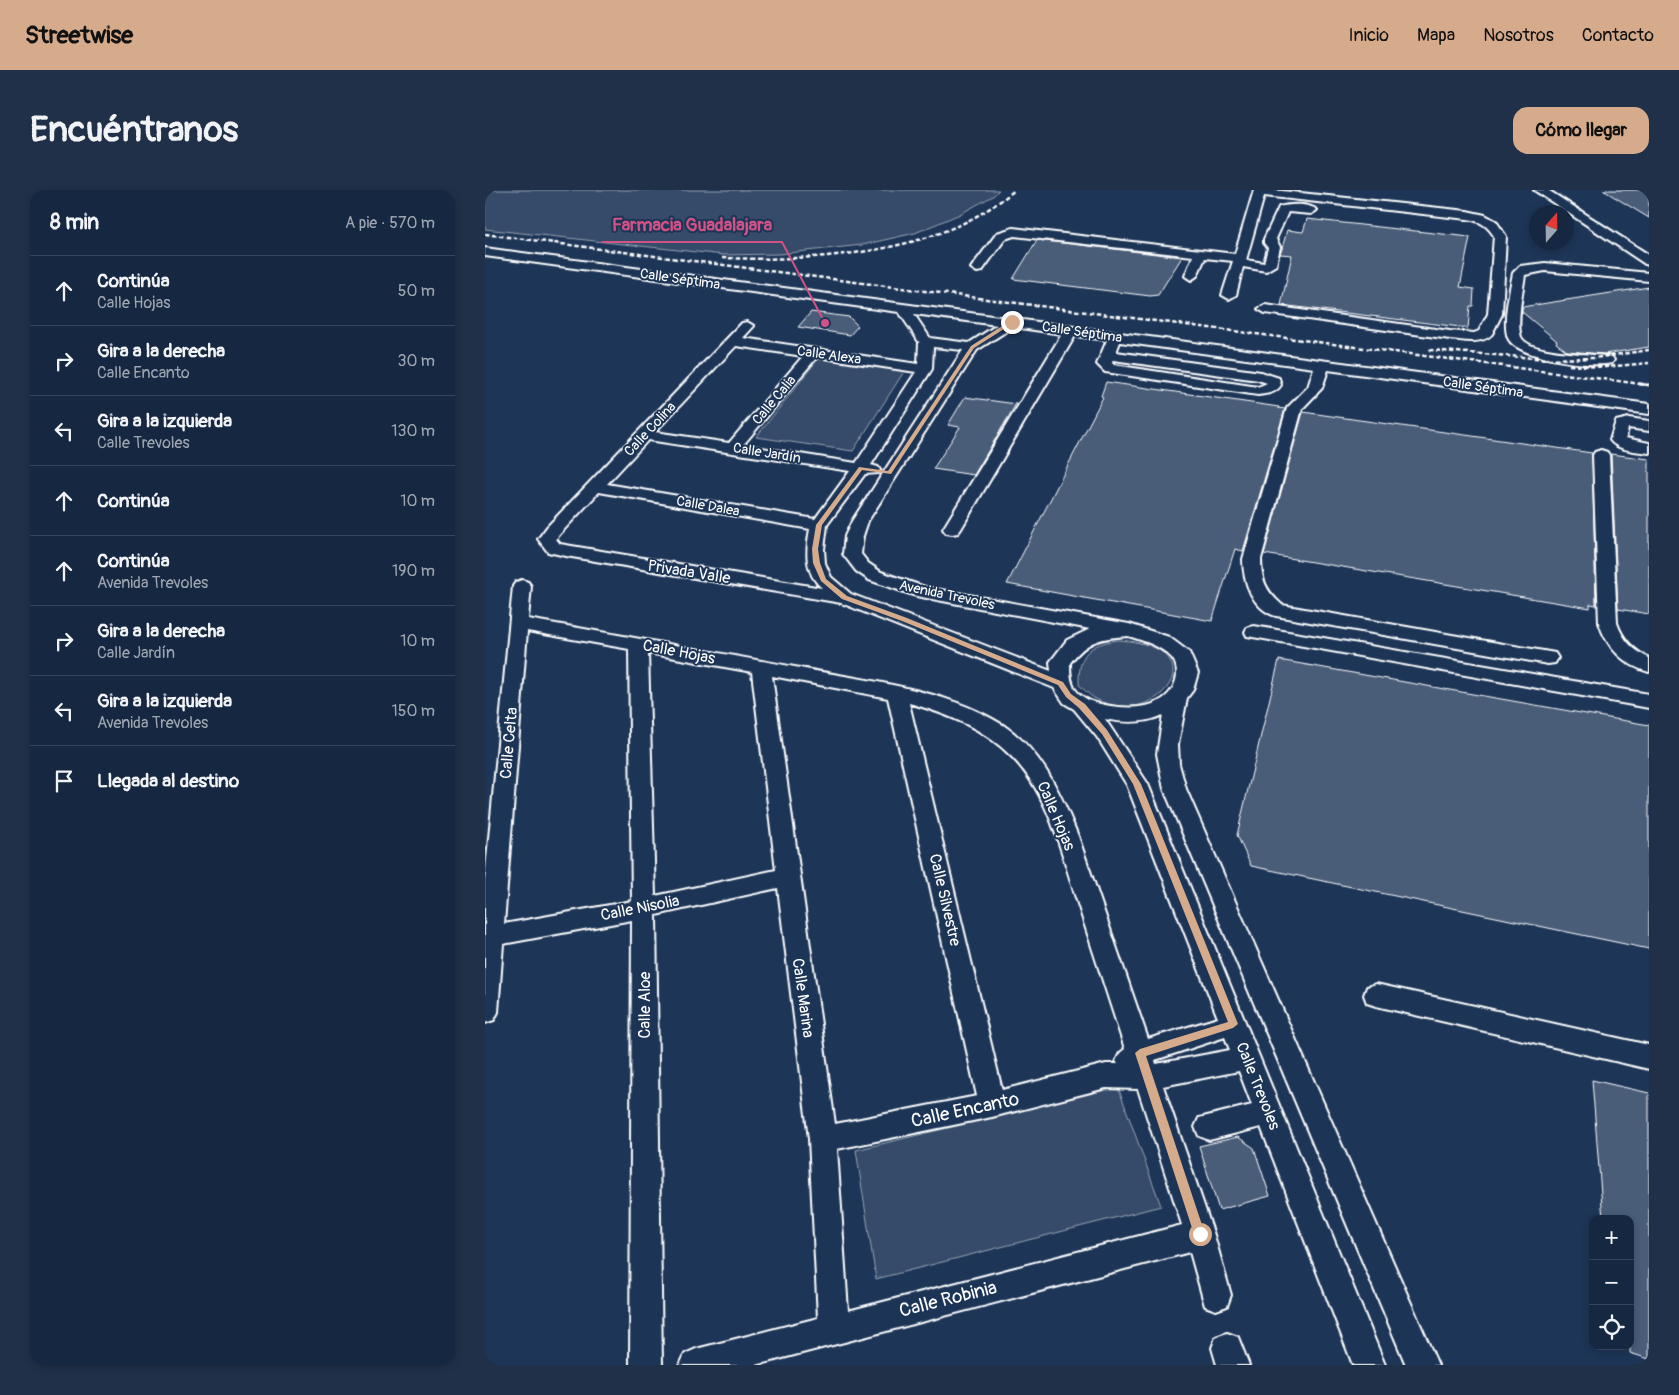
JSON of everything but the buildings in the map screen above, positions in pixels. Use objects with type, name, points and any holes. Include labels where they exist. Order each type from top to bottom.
[{"type":"street","points":[[1540,190],[1649,261]]},
{"type":"street","points":[[1229,295],[1260,191],[1467,215],[1481,218],[1492,224],[1500,236],[1495,314],[1485,334],[1475,336],[1451,334],[1265,309]]},
{"type":"street","points":[[1338,214],[1347,211],[1351,203]]},
{"type":"street","points":[[977,268],[1001,236],[1013,232],[1199,254],[1266,267],[1270,265],[1274,247],[1270,239],[1283,209],[1321,212]]},
{"type":"street","name":"Calle Séptima","points":[[485,252],[1649,409]]},
{"type":"street","points":[[1191,276],[1199,254]]},
{"type":"street","points":[[1607,360],[1543,353],[1527,349],[1519,344],[1514,338],[1514,327],[1519,273],[1525,269],[1545,267],[1649,276]]},
{"type":"street","points":[[903,308],[926,342],[925,369]]},
{"type":"street","name":"Avenida Trevoles","points":[[1012,322],[973,347],[889,473],[860,522],[854,536],[852,554],[862,567],[875,576],[922,592],[1129,630]]},
{"type":"street","name":"Calle Colina","points":[[553,531],[747,326]]},
{"type":"street","points":[[952,529],[1071,330]]},
{"type":"street","points":[[1107,355],[1261,376],[1274,381],[1274,384],[1267,390],[1259,391],[1117,371],[1104,364],[1107,355],[1116,336]]},
{"type":"street","name":"Calle Alexa","points":[[733,341],[925,369]]},
{"type":"street","points":[[926,342],[973,347]]},
{"type":"street","name":"Calle Calia","points":[[733,448],[814,352]]},
{"type":"street","points":[[1322,365],[1315,388],[1295,408],[1252,559],[1251,574],[1257,593],[1276,610],[1548,658]]},
{"type":"street","name":"Avenida Trevoles","points":[[925,369],[861,468],[819,525],[815,549],[816,563],[823,580],[845,598],[905,620],[1061,684]]},
{"type":"street","points":[[1649,426],[1629,423],[1621,424],[1618,440],[1629,445],[1649,448]]},
{"type":"street","name":"Calle Jardín","points":[[645,435],[889,473]]},
{"type":"street","points":[[1601,455],[1608,623],[1612,637],[1621,649],[1649,666]]},
{"type":"street","name":"Calle Dalea","points":[[596,487],[819,525]]},
{"type":"street","name":"Privada Valle","points":[[553,531],[547,539],[549,544],[554,548],[566,551],[845,598]]},
{"type":"street","name":"Calle Celta","points":[[485,1012],[522,586]]},
{"type":"street","name":"Calle Hojas","points":[[520,624],[639,644],[897,694],[970,717],[1009,741],[1035,768],[1053,801],[1067,836],[1200,1234],[1216,1295]]},
{"type":"street","points":[[1177,699],[1158,711],[1133,717],[1106,715],[1082,706],[1069,696],[1061,684],[1060,662],[1074,644],[1099,632],[1129,630],[1151,634],[1169,643],[1182,656],[1188,670],[1187,685],[1177,699],[1168,733],[1166,754],[1175,789],[1421,1365]]},
{"type":"street","points":[[1253,632],[1649,701]]},
{"type":"street","name":"Calle Aloe","points":[[639,644],[645,908],[646,1365]]},
{"type":"street","name":"Calle Marina","points":[[761,668],[823,1139],[835,1328]]},
{"type":"street","name":"Calle Silvestre","points":[[897,694],[992,1105]]},
{"type":"street","name":"Calle Trevoles","points":[[1082,706],[1105,732],[1137,784],[1369,1365]]},
{"type":"street","name":"Calle Nisolia","points":[[492,936],[645,908],[787,877]]},
{"type":"street","points":[[1376,995],[1649,1057]]},
{"type":"street","name":"Calle Encanto","points":[[823,1139],[992,1105],[1106,1076],[1144,1065],[1233,1024]]},
{"type":"street","name":"Calle Encanto","points":[[1144,1065],[1248,1058]]},
{"type":"street","points":[[1209,1127],[1269,1113]]},
{"type":"street","name":"Calle Robinia","points":[[696,1365],[1200,1234]]},
{"type":"shaded area","points":[[485,190],[999,190],[993,196],[960,214],[915,233],[862,245],[779,254],[724,255],[485,229]]},
{"type":"shaded area","points":[[819,358],[905,370],[853,451],[756,437]]},
{"type":"shaded area","points":[[1118,640],[1149,646],[1167,657],[1173,670],[1169,685],[1157,697],[1139,705],[1118,706],[1094,698],[1079,685],[1080,666],[1087,653],[1099,644]]},
{"type":"shaded area","points":[[1118,1087],[1161,1206],[876,1279],[856,1150]]},
{"type":"railway","points":[[722,258],[754,259],[823,256],[893,246],[927,237],[958,225],[991,208],[1015,190]]},
{"type":"railway","points":[[485,234],[1649,385],[1639,384]]},
{"type":"railway","points":[[1429,350],[1548,359],[1594,358],[1649,350]]},
{"type":"railway","points":[[1569,365],[1605,367],[1649,363]]},
{"type":"place","name":"Farmacia Guadalajara","points":[[825,323]]},
{"type":"route","points":[[1012,322],[973,347],[889,473],[861,468],[819,525],[815,549],[816,563],[823,580],[845,598],[905,620],[1061,684],[1069,696],[1082,706],[1105,732],[1123,759],[1137,784],[1233,1024],[1140,1053],[1200,1234]]}]
